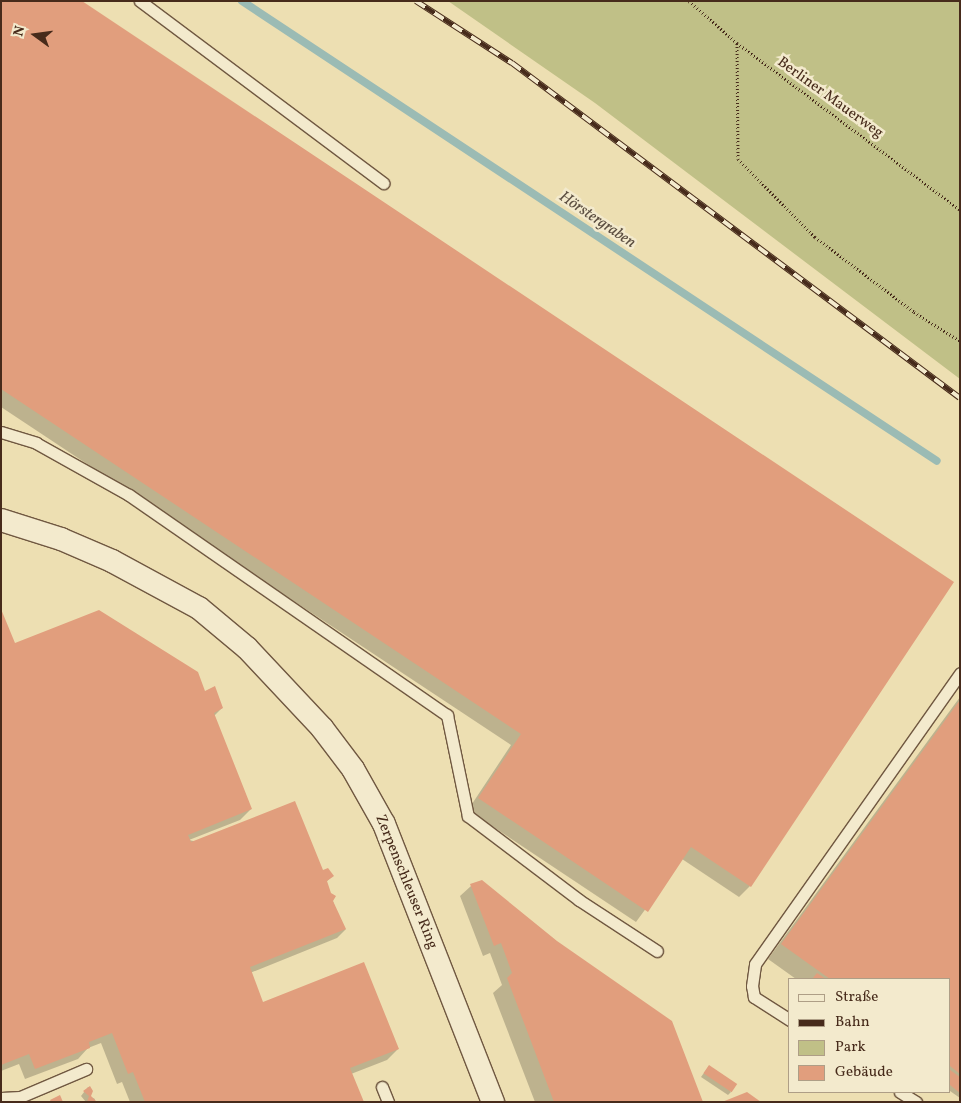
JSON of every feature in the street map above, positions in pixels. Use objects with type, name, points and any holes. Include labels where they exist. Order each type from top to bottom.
[{"type":"street","name":"Zerpenschleuser Ring","points":[[1,520],[61,539],[112,561],[199,608],[247,648],[322,728],[353,769],[384,824],[493,1102]]},
{"type":"lane","points":[[140,1],[383,183]]},
{"type":"lane","points":[[1,432],[36,443],[129,495],[447,715],[468,816],[579,900],[657,951]]},
{"type":"lane","points":[[788,1019],[754,997],[752,986],[755,964],[960,673]]},
{"type":"lane","points":[[1,1098],[20,1097],[86,1069]]},
{"type":"lane","points":[[382,1087],[388,1102]]},
{"type":"lane","points":[[902,1093],[916,1102]]},
{"type":"path","name":"Berliner Mauerweg","points":[[689,1],[737,43],[960,210]]},
{"type":"path","points":[[737,43],[738,159],[814,237],[914,312],[960,341]]},
{"type":"green space","points":[[448,1],[960,1],[960,379],[595,103]]},
{"type":"building","points":[[1,1],[82,1],[954,582],[751,887],[691,847],[648,912],[478,798],[521,734],[1,389]]},
{"type":"building","points":[[1,609],[15,643],[99,610],[198,672],[205,691],[215,686],[223,708],[214,713],[252,809],[188,835],[191,842],[295,801],[323,870],[328,868],[334,876],[327,881],[331,893],[336,896],[333,901],[346,929],[250,967],[263,1002],[364,962],[399,1049],[350,1068],[364,1102],[145,1102],[133,1072],[128,1074],[112,1033],[89,1042],[90,1048],[35,1069],[29,1054],[1,1065]]},
{"type":"building","points":[[960,700],[960,1074],[951,1067],[951,978],[829,978],[781,944]]},
{"type":"building","points":[[482,880],[557,941],[672,1021],[703,1102],[554,1102],[507,978],[512,973],[501,943],[494,946],[470,884]]},
{"type":"building","points":[[817,973],[824,978],[813,978]]},
{"type":"building","points":[[709,1065],[737,1084],[732,1092],[703,1073]]},
{"type":"building","points":[[951,1071],[960,1077],[960,1093],[951,1086]]},
{"type":"building","points":[[90,1086],[93,1091],[91,1096],[97,1102],[87,1102],[89,1096],[83,1091]]},
{"type":"building","points":[[747,1092],[761,1102],[722,1102]]},
{"type":"building","points":[[60,1095],[63,1102],[51,1102],[50,1100]]},
{"type":"waterway","name":"Hörstergraben","points":[[242,1],[937,461]]},
{"type":"railway","points":[[416,1],[512,63],[960,398]]}]
